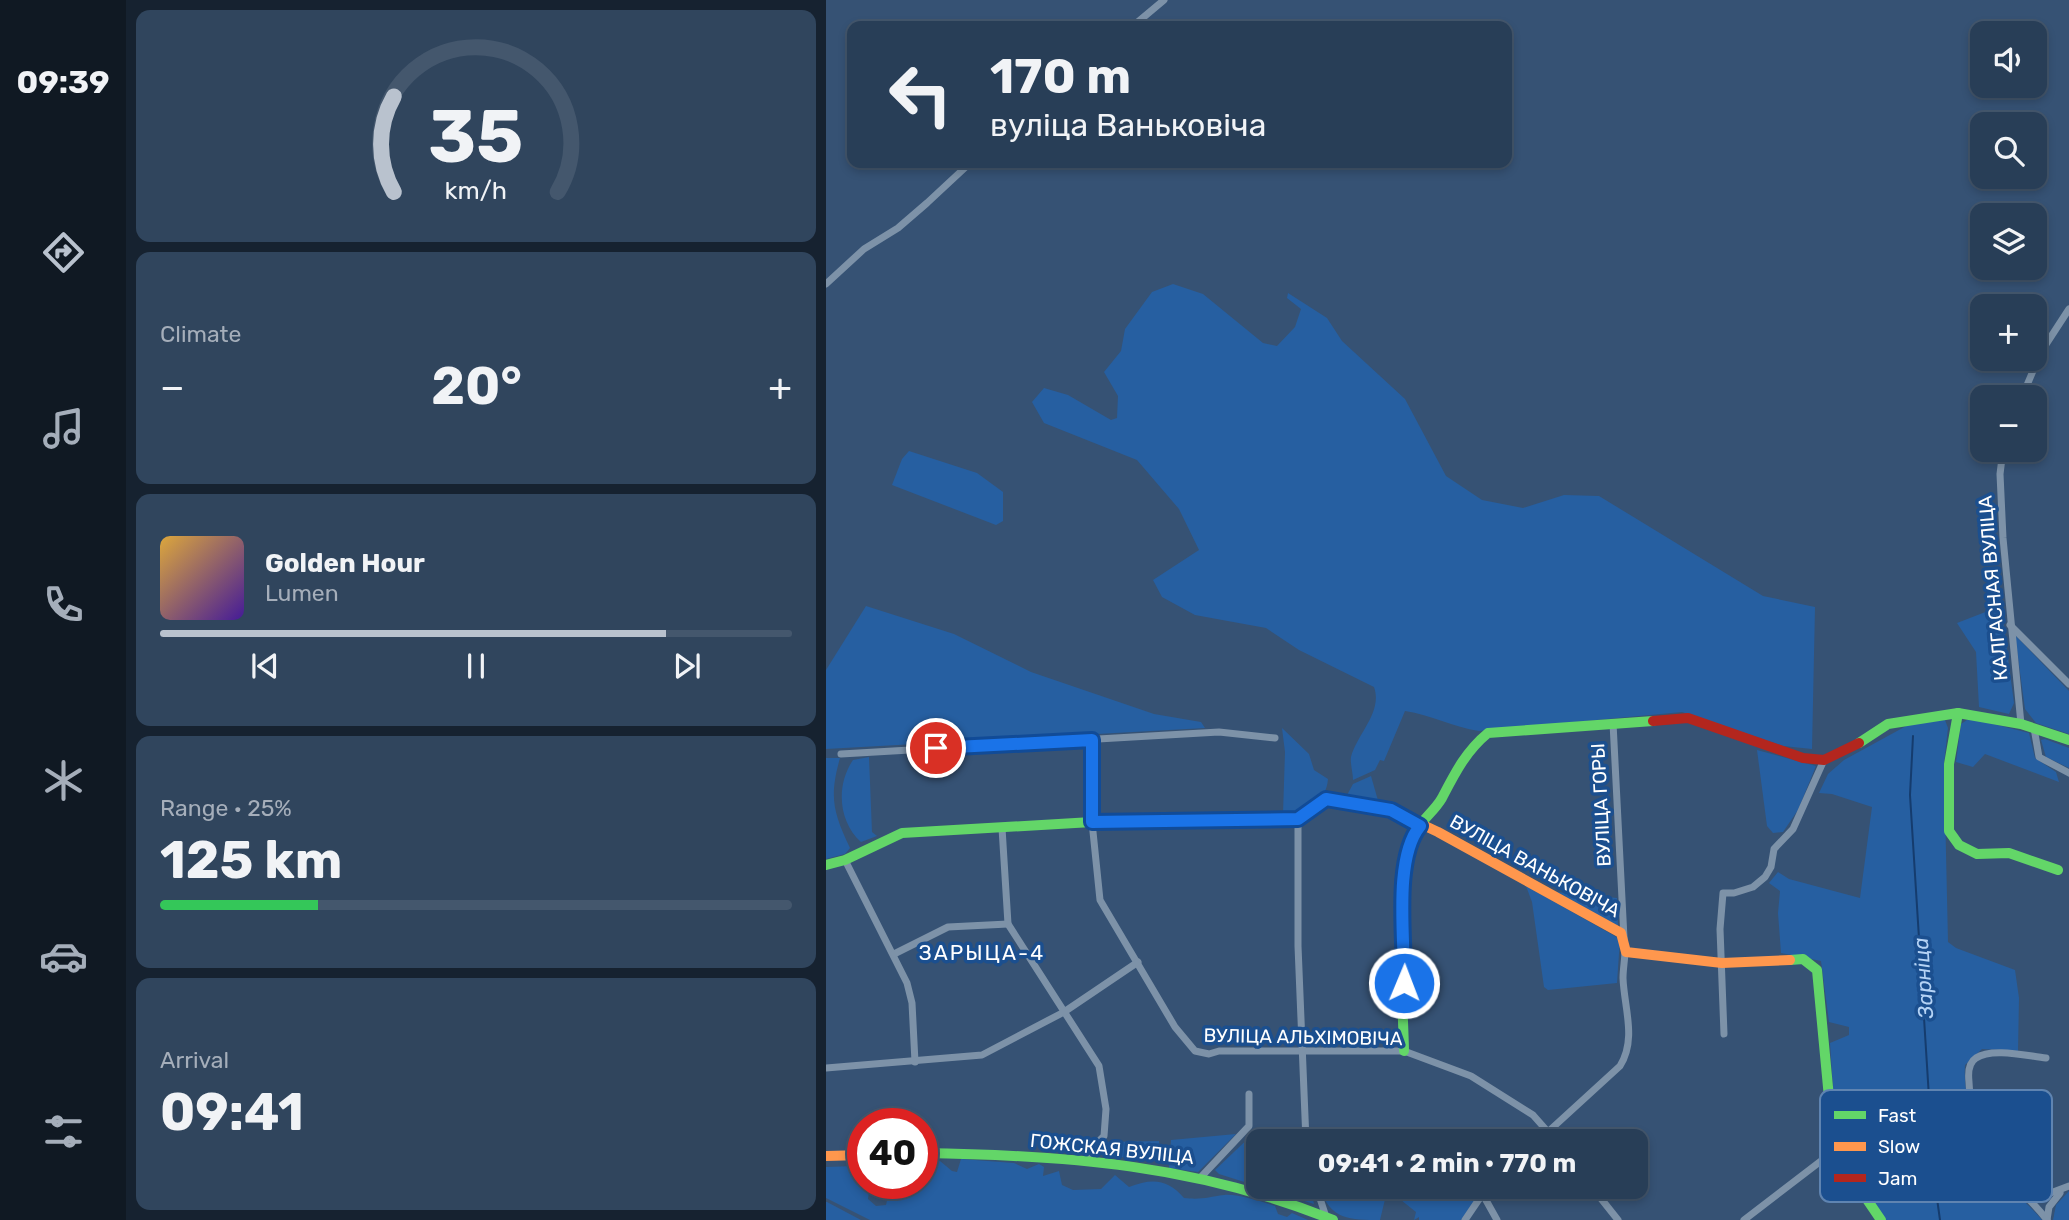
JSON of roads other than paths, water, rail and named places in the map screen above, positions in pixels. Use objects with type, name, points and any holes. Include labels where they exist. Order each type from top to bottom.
[{"type":"street","points":[[1139,21],[1164,0]]},
{"type":"street","points":[[826,284],[864,249],[898,228],[964,168]]},
{"type":"street","points":[[2027,385],[2041,352],[2069,309]]},
{"type":"street","name":"КАЛГАСНАЯ ВУЛІЦА","points":[[2002,462],[2009,624],[2021,724]]},
{"type":"street","points":[[2009,624],[2069,684]]},
{"type":"street","points":[[1958,713],[1949,764],[1949,831],[1959,845],[1977,853],[2009,853],[2058,870]]},
{"type":"street","points":[[1404,1051],[1402,898],[1408,849],[1420,826],[1437,806],[1469,748],[1488,733],[1688,718],[1803,758],[1824,760],[1850,748],[1888,724],[1958,713],[2021,724],[2069,740]]},
{"type":"street","name":"ВУЛІЦА ГОРЫ","points":[[1551,1129],[1620,1066],[1628,1054],[1628,1006],[1623,979],[1626,952],[1614,723]]},
{"type":"street","points":[[2034,728],[2039,757],[2048,765],[2069,773]]},
{"type":"street","points":[[841,754],[1219,732],[1275,738]]},
{"type":"street","name":"ВУЛІЦА АЛЬХІМОВІЧА","points":[[1092,740],[1092,822],[1100,900],[1175,1027],[1195,1051],[1209,1054],[1219,1051],[1404,1051],[1471,1076],[1533,1115],[1545,1129]]},
{"type":"street","points":[[1724,1034],[1723,893],[1734,893],[1753,887],[1765,877],[1771,867],[1774,849],[1793,829],[1824,760]]},
{"type":"street","name":"ВУЛІЦА ВАНЬКОВІЧА","points":[[1298,819],[1326,799],[1391,810],[1420,826],[1438,832],[1621,933],[1626,952]]},
{"type":"street","points":[[826,865],[845,860],[902,833],[1092,822],[1298,819],[1298,933],[1306,1129]]},
{"type":"street","points":[[1002,828],[1008,924],[1093,1054],[1102,1082],[1106,1109],[1104,1136],[1093,1147],[1090,1161]]},
{"type":"street","points":[[845,860],[907,983],[912,1003],[915,1062]]},
{"type":"street","points":[[894,954],[948,927],[1008,924]]},
{"type":"street","points":[[1626,952],[1722,963],[1810,962],[1817,970],[1828,1090]]},
{"type":"street","points":[[826,1068],[982,1055],[1064,1012],[1138,962]]},
{"type":"street","points":[[1971,1090],[1968,1070],[1972,1062],[1984,1055],[2046,1058]]},
{"type":"street","points":[[1201,1177],[1249,1126],[1249,1094]]},
{"type":"street","name":"ГОЖСКАЯ ВУЛІЦА","points":[[938,1154],[1090,1161],[1201,1177],[1261,1193],[1329,1218]]},
{"type":"street","points":[[826,1156],[847,1155]]},
{"type":"street","points":[[1744,1220],[1820,1162]]},
{"type":"street","points":[[2047,1220],[2049,1207],[2067,1187]]},
{"type":"street","points":[[1321,1199],[1329,1218]]},
{"type":"street","points":[[1465,1220],[1480,1199]]},
{"type":"street","points":[[1485,1199],[1497,1220]]},
{"type":"street","points":[[1601,1199],[1618,1220]]},
{"type":"street","points":[[1869,1202],[1881,1220]]},
{"type":"street","points":[[2034,1202],[2047,1220]]},
{"type":"waterway","name":"Зарніца","points":[[1913,736],[1910,795],[1929,1090]]},
{"type":"waterway","name":"Зарніца","points":[[1937,1202],[1940,1220]]},
{"type":"district","name":"ЗАРЫЦА-4","points":[[982,952]]}]
